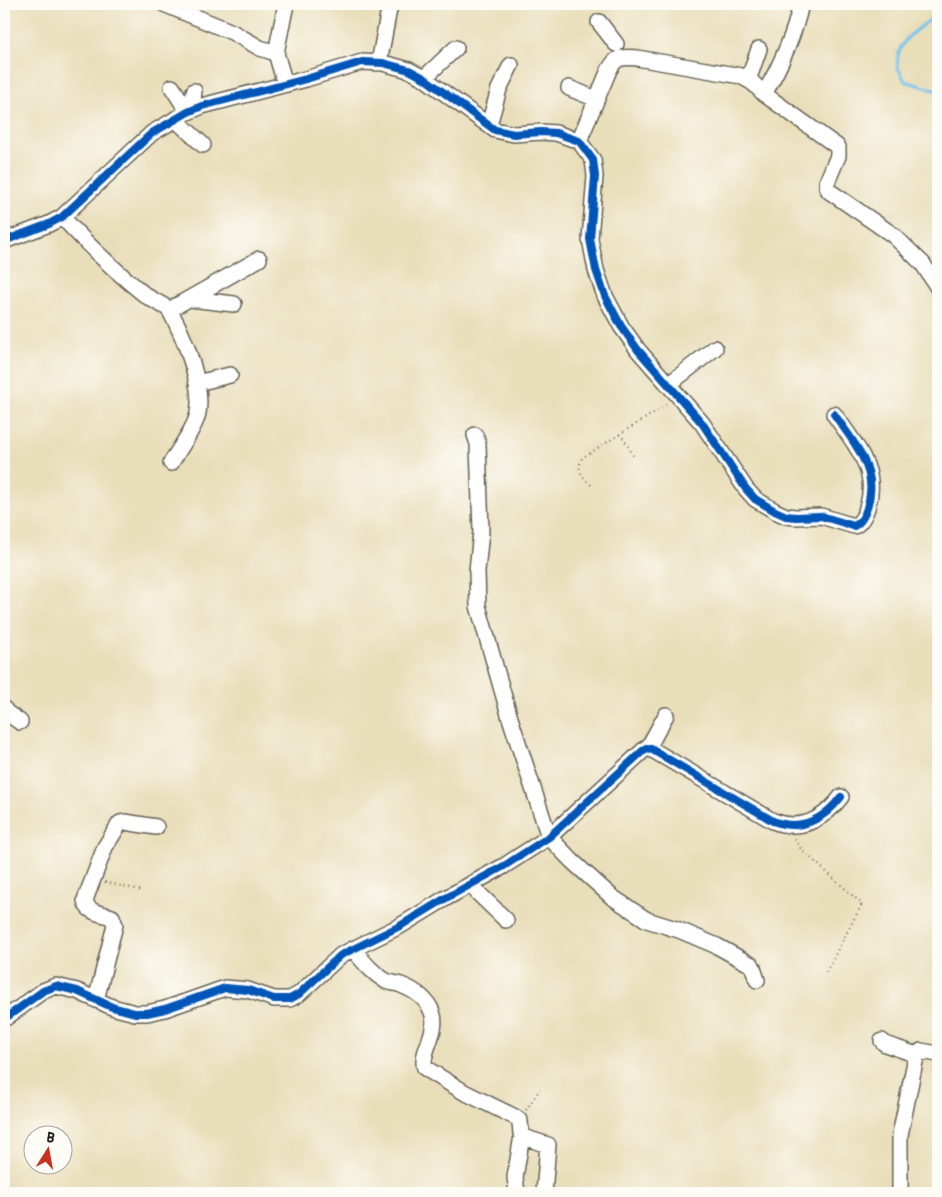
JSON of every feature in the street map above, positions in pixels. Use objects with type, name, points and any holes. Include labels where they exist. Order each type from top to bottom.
[{"type":"street","points":[[285,84],[276,53],[286,4]]},
{"type":"street","points":[[379,62],[390,4]]},
{"type":"street","points":[[764,94],[781,65],[797,22],[801,4]]},
{"type":"street","points":[[169,5],[232,32],[260,48],[276,53]]},
{"type":"street","points":[[599,22],[620,51],[741,76],[838,147],[838,156],[827,182],[829,190],[893,235],[923,264],[938,288]]},
{"type":"street","points":[[424,78],[456,48]]},
{"type":"street","points":[[746,79],[751,72],[758,49]]},
{"type":"street","points":[[579,141],[596,99],[620,51]]},
{"type":"street","points":[[315,60],[321,74]]},
{"type":"street","points":[[4,241],[62,217],[152,133],[185,114],[202,106],[362,62],[379,62],[409,70],[424,78],[489,125],[507,134],[548,132],[579,141],[593,160],[595,176],[590,239],[596,270],[600,283],[621,326],[638,350],[712,436],[746,489],[760,502],[786,516],[796,518],[821,516],[854,526],[858,524],[865,513],[870,492],[870,479],[866,465],[858,450],[834,414]]},
{"type":"street","points":[[489,125],[499,89],[511,65]]},
{"type":"street","points":[[172,87],[203,145]]},
{"type":"street","points":[[569,88],[596,99]]},
{"type":"street","points":[[185,114],[194,91]]},
{"type":"street","points":[[62,217],[129,282],[156,303],[169,310],[194,370],[197,383],[197,418],[171,462]]},
{"type":"street","points":[[169,310],[259,259]]},
{"type":"street","points":[[190,299],[234,304]]},
{"type":"street","points":[[668,385],[715,348]]},
{"type":"street","points":[[197,383],[230,375]]},
{"type":"street","points":[[475,435],[478,444],[481,530],[476,571],[478,606],[510,718],[549,837],[572,861],[617,901],[647,920],[679,930],[717,946],[752,965],[756,980]]},
{"type":"street","points":[[4,709],[20,722]]},
{"type":"street","points":[[648,748],[666,715]]},
{"type":"street","points":[[4,1019],[43,991],[56,986],[77,991],[124,1011],[147,1012],[165,1009],[225,988],[248,990],[282,1000],[290,999],[299,994],[335,959],[353,948],[400,926],[504,866],[549,837],[596,795],[642,749],[648,748],[773,821],[788,825],[805,824],[821,818],[841,797]]},
{"type":"street","points":[[96,1000],[115,924],[112,917],[89,910],[85,900],[105,847],[120,823],[125,822],[156,827]]},
{"type":"street","points":[[472,883],[477,892],[506,920]]},
{"type":"street","points":[[353,948],[364,964],[378,976],[414,991],[429,1004],[434,1019],[434,1027],[423,1060],[425,1068],[464,1092],[515,1117],[521,1128],[548,1145],[544,1193]]},
{"type":"street","points":[[882,1041],[885,1044],[917,1055]]},
{"type":"street","points":[[900,1193],[900,1135],[917,1055],[921,1051],[938,1054]]},
{"type":"street","points":[[517,1193],[515,1177],[521,1128]]},
{"type":"path","points":[[592,485],[581,475],[578,468],[582,458],[678,397]]},
{"type":"path","points":[[619,434],[624,439],[635,459]]},
{"type":"path","points":[[788,825],[801,849],[862,904],[825,974]]},
{"type":"path","points":[[93,880],[142,890]]},
{"type":"path","points":[[521,1128],[529,1104],[540,1089]]},
{"type":"waterway","points":[[938,14],[904,42],[898,58],[898,67],[905,81],[938,91]]},
{"type":"cycle path","points":[[4,241],[62,217],[152,133],[188,112],[202,106],[306,79],[362,62],[383,63],[409,70],[424,78],[495,130],[514,134],[556,133],[579,141],[593,160],[595,176],[590,239],[596,270],[605,296],[621,326],[638,350],[702,423],[746,489],[755,499],[786,516],[821,516],[854,526],[860,521],[864,516],[870,497],[868,472],[859,451],[834,414]]},
{"type":"cycle path","points":[[4,1019],[43,991],[56,986],[77,991],[112,1007],[135,1013],[147,1013],[165,1009],[225,988],[248,990],[274,999],[290,999],[299,994],[341,955],[400,926],[504,866],[549,837],[646,748],[651,749],[773,821],[783,824],[793,825],[811,821],[827,812],[841,797]]}]
